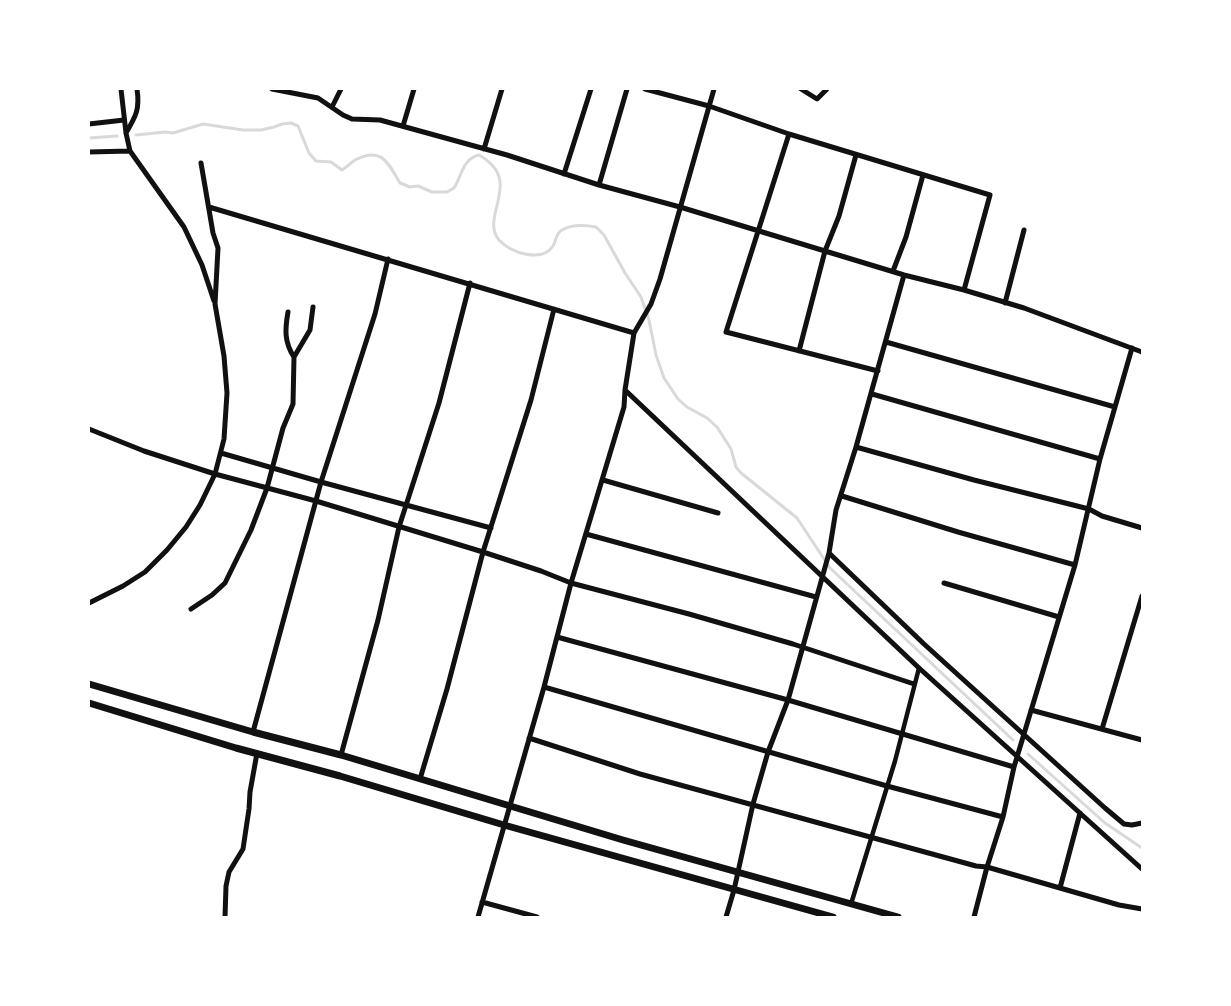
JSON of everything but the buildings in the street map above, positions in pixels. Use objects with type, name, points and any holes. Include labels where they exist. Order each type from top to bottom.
[{"type":"street","points":[[89,603],[123,586],[145,572],[186,527],[196,512],[215,474],[224,439],[227,392],[215,304],[202,265],[184,227],[130,151],[124,120],[122,89]]},
{"type":"street","points":[[126,133],[138,112],[137,89]]},
{"type":"street","points":[[272,89],[311,96],[352,119],[380,120],[507,155],[599,185],[680,207],[904,275],[1024,308],[1142,352]]},
{"type":"street","points":[[332,107],[341,89]]},
{"type":"street","points":[[403,126],[414,89]]},
{"type":"street","points":[[484,150],[502,89]]},
{"type":"street","points":[[564,174],[591,89]]},
{"type":"street","points":[[599,185],[627,89]]},
{"type":"street","points":[[645,89],[709,106],[789,134],[990,195],[964,290]]},
{"type":"street","points":[[478,917],[544,687],[571,583],[624,407],[634,333],[651,304],[660,279],[714,89]]},
{"type":"street","points":[[801,89],[817,99],[827,89]]},
{"type":"street","points":[[89,124],[124,120]]},
{"type":"street","points":[[789,134],[726,332],[878,371]]},
{"type":"street","points":[[89,152],[130,151]]},
{"type":"street","points":[[800,350],[825,251],[839,216],[856,155]]},
{"type":"street","points":[[201,163],[213,233],[218,248],[215,304]]},
{"type":"street","points":[[893,271],[906,236],[923,175]]},
{"type":"street","points":[[209,207],[634,333]]},
{"type":"street","points":[[1004,303],[1024,230]]},
{"type":"street","points":[[253,732],[321,482],[375,314],[388,260]]},
{"type":"street","points":[[726,917],[734,890],[753,804],[768,752],[788,700],[829,553],[836,510],[842,496],[872,394],[904,275]]},
{"type":"street","points":[[341,755],[378,620],[399,527],[439,403],[470,283]]},
{"type":"street","points":[[191,608],[212,595],[225,582],[251,530],[267,488],[283,428],[293,404],[294,356],[310,330],[313,307]]},
{"type":"street","points":[[420,779],[447,689],[483,552],[531,400],[554,309]]},
{"type":"street","points":[[288,312],[285,329],[286,340],[288,348],[294,356]]},
{"type":"street","points":[[886,342],[1115,407]]},
{"type":"street","points":[[974,917],[1003,817],[1014,767],[1075,566],[1100,459],[1132,348]]},
{"type":"street","points":[[625,390],[919,668],[1142,869]]},
{"type":"street","points":[[872,394],[1100,459]]},
{"type":"street","points":[[89,429],[144,451],[215,474],[316,501],[483,552],[571,583],[793,644],[914,684]]},
{"type":"street","points":[[856,446],[974,480],[1089,509],[1102,516],[1142,528]]},
{"type":"street","points":[[221,453],[491,528]]},
{"type":"street","points":[[603,480],[718,513]]},
{"type":"street","points":[[842,496],[1075,566]]},
{"type":"street","points":[[586,534],[816,597]]},
{"type":"street","points":[[829,553],[924,644],[1105,808],[1124,824],[1142,823]]},
{"type":"street","points":[[944,583],[1059,616]]},
{"type":"street","points":[[1102,729],[1142,596]]},
{"type":"street","points":[[557,637],[788,700],[1014,767]]},
{"type":"street","points":[[851,904],[895,761],[919,668]]},
{"type":"street","points":[[89,684],[253,732],[341,755],[510,806],[898,917]]},
{"type":"street","points":[[544,687],[887,786],[1003,817]]},
{"type":"street","points":[[89,703],[236,748],[833,917]]},
{"type":"street","points":[[1031,710],[1142,740]]},
{"type":"street","points":[[529,738],[640,774],[976,866],[987,867],[1119,905],[1142,909]]},
{"type":"street","points":[[225,917],[226,886],[229,872],[243,849],[257,753]]},
{"type":"street","points":[[1060,888],[1080,813]]},
{"type":"street","points":[[482,902],[537,917]]},
{"type":"waterway","points":[[136,135],[173,133],[203,124],[243,130],[261,130],[291,123],[298,126],[309,153],[316,161],[331,162],[342,170],[364,156],[378,156],[388,163],[400,183],[410,187],[418,186],[432,192],[447,192],[454,188],[463,168],[469,160],[479,155],[492,165],[499,176],[500,187],[494,231],[504,245],[526,254],[542,254],[553,246],[558,233],[562,230],[579,225],[596,227],[604,235],[641,297],[664,378],[678,399],[717,427],[731,449],[736,467],[797,518],[830,568],[1013,740]]},
{"type":"waterway","points":[[89,138],[117,136]]},
{"type":"waterway","points":[[1028,754],[1105,823],[1142,848]]}]
